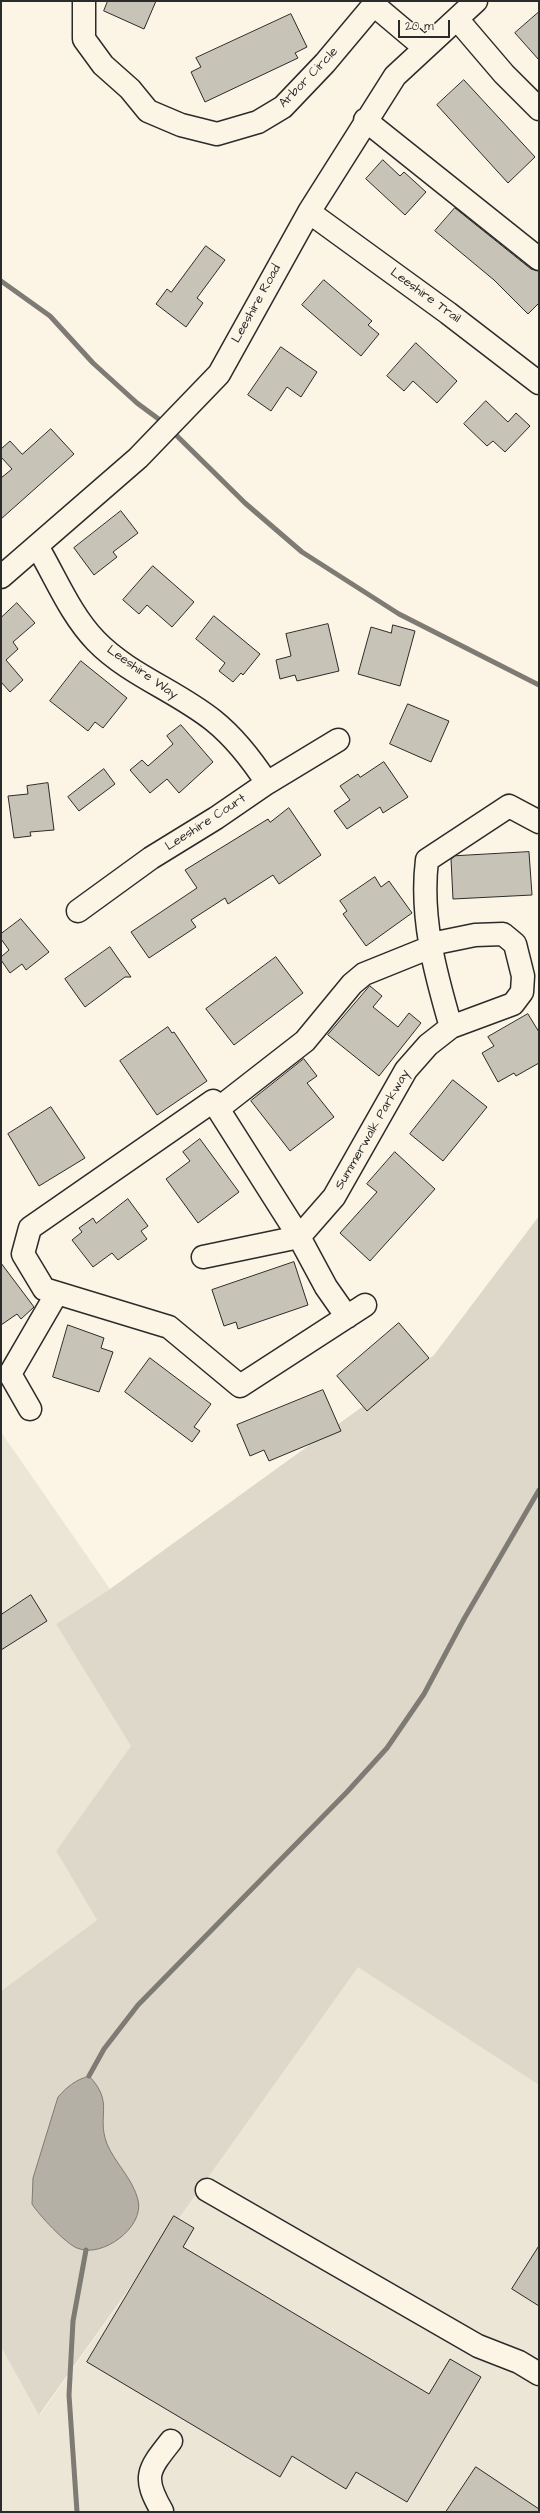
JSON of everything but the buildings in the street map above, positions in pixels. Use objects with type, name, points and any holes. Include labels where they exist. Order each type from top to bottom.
[{"type":"street","name":"Arbor Circle","points":[[84,1],[84,39],[102,65],[130,89],[148,111],[180,125],[217,134],[258,122],[283,107],[376,3]]},
{"type":"street","name":"Leeshire Road","points":[[1,577],[138,458],[219,374],[309,212],[365,120],[395,76],[476,1]]},
{"type":"street","points":[[376,3],[425,48]]},
{"type":"street","points":[[457,19],[504,74],[539,109]]},
{"type":"street","points":[[365,120],[539,259]]},
{"type":"street","name":"Leeshire Trail","points":[[309,212],[448,313],[539,383]]},
{"type":"street","name":"Leeshire Way","points":[[36,546],[58,581],[70,608],[96,641],[136,672],[214,720],[249,756],[267,783]]},
{"type":"street","name":"Leeshire Court","points":[[78,911],[151,858],[216,818],[267,783],[338,740]]},
{"type":"street","points":[[451,1027],[425,916],[424,884],[427,860],[509,806],[539,822]]},
{"type":"street","name":"Summerwalk Parkway","points":[[57,1293],[44,1289],[23,1254],[30,1228],[216,1105],[305,1041],[352,984],[364,974],[431,945],[475,935],[503,934],[515,944],[523,976],[522,992],[513,1004],[451,1027],[428,1045],[406,1070],[334,1197],[299,1237]]},
{"type":"street","points":[[30,1409],[10,1374],[57,1293],[169,1327],[240,1386],[356,1311],[326,1287],[299,1237],[216,1105]]},
{"type":"street","points":[[203,1257],[299,1237]]},
{"type":"street","points":[[207,2190],[478,2346],[519,2362],[539,2374]]},
{"type":"street","points":[[162,2511],[152,2494],[149,2476],[155,2462],[171,2441]]},
{"type":"shaded area","points":[[539,1216],[539,2085],[358,1967],[39,2415],[1,2347],[1,1991],[97,1920],[56,1851],[131,1746],[56,1624],[110,1589],[434,1355]]},
{"type":"shaded area","points":[[1,1432],[110,1589],[56,1624],[132,1746],[56,1851],[97,1920],[1,1991]]},
{"type":"shaded area","points":[[358,1966],[539,2085],[539,2512],[1,2512],[1,2347],[40,2415]]},
{"type":"shaded area","points":[[89,2076],[97,2085],[101,2094],[104,2109],[104,2134],[107,2144],[136,2192],[138,2210],[135,2220],[120,2238],[109,2245],[98,2249],[87,2250],[77,2248],[66,2241],[32,2204],[33,2178],[58,2097],[72,2084]]},
{"type":"waterway","points":[[1,281],[50,316],[93,363],[137,403],[164,423]]},
{"type":"waterway","points":[[171,430],[245,503],[302,552],[399,614],[539,685]]},
{"type":"waterway","points":[[89,2076],[104,2049],[138,2005],[347,1792],[387,1748],[424,1694],[464,1619],[539,1490]]},
{"type":"waterway","points":[[77,2512],[69,2395],[73,2321],[86,2250]]}]
